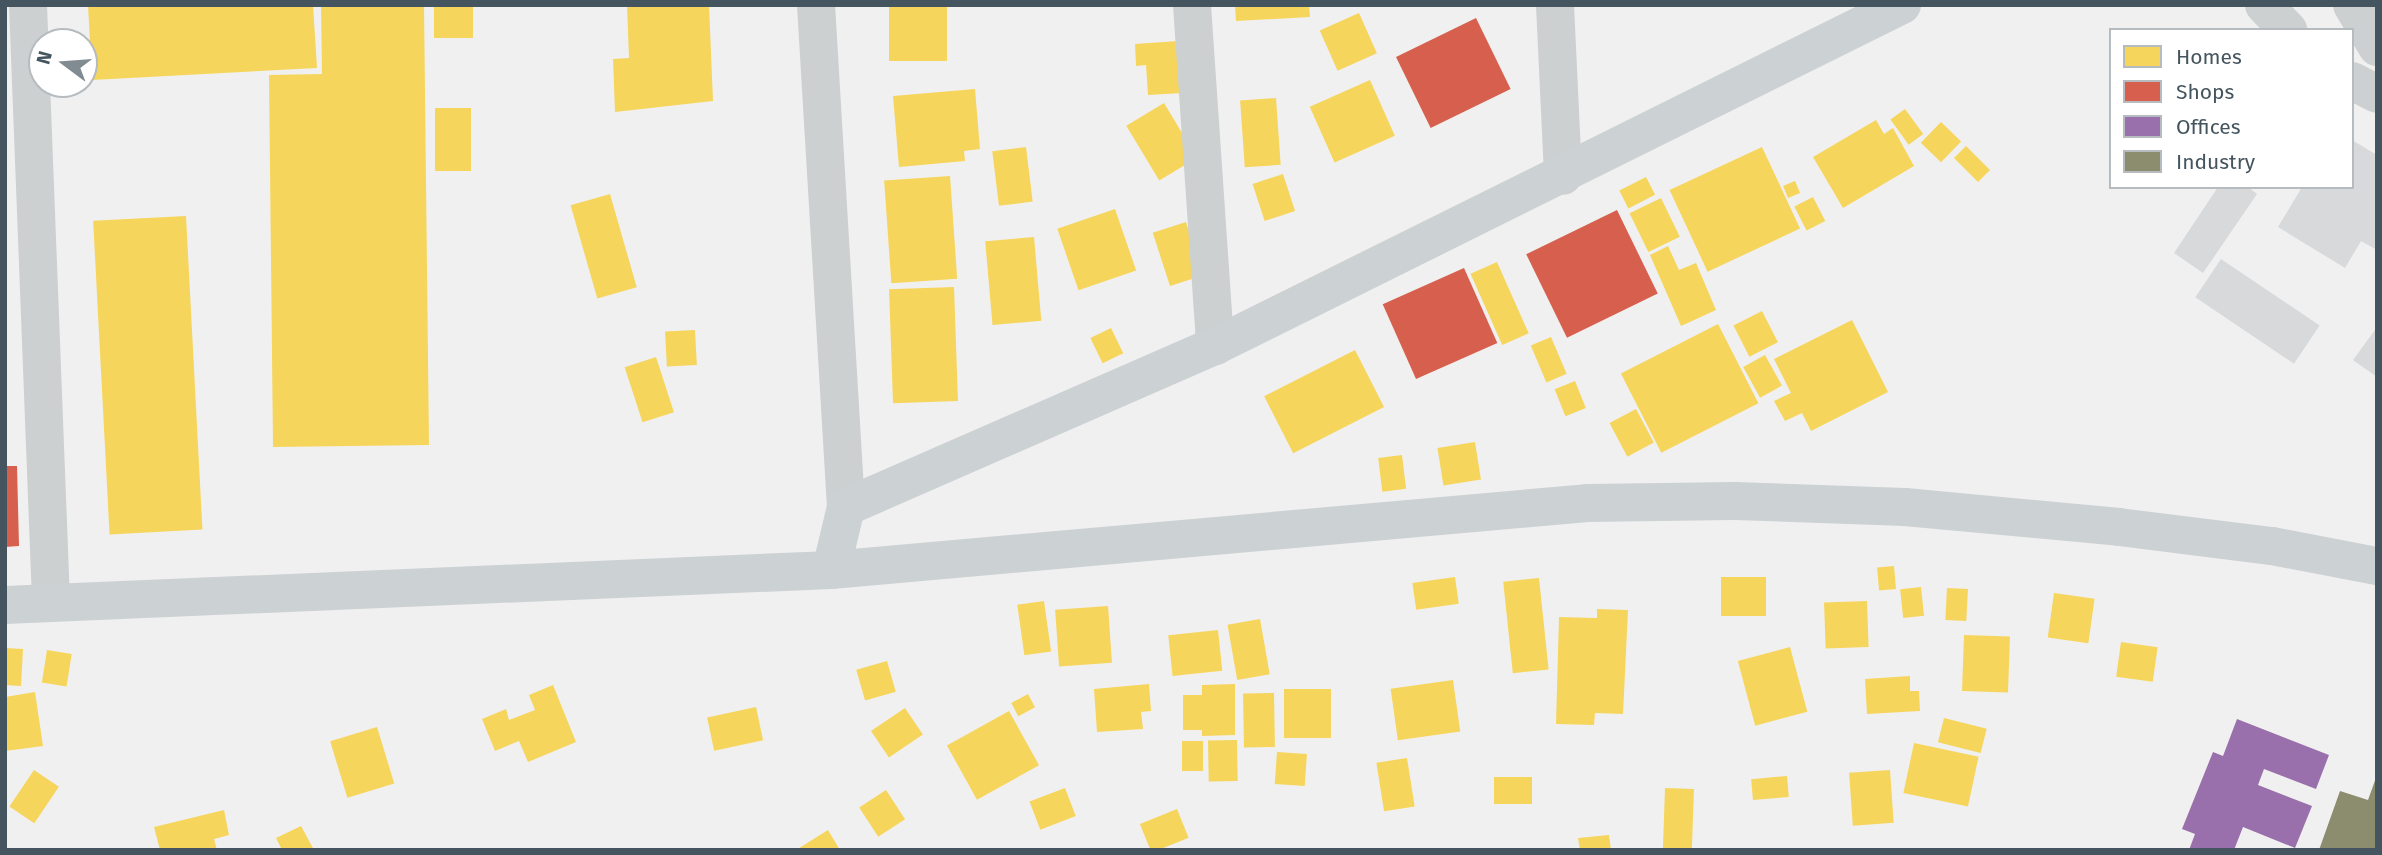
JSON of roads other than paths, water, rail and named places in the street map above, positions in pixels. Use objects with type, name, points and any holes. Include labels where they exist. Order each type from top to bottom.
[{"type":"main road","points":[[831,570],[846,507],[1215,346],[1563,176],[1902,5]]},
{"type":"main road","points":[[5,605],[831,570],[1587,503],[1735,500],[1905,507],[2106,526],[2272,546],[2377,566]]},
{"type":"street","points":[[28,5],[51,602]]},
{"type":"street","points":[[816,5],[846,507]]},
{"type":"street","points":[[1192,5],[1215,346]]},
{"type":"street","points":[[1555,5],[1563,176]]},
{"type":"street","points":[[2264,5],[2286,28]]},
{"type":"street","points":[[2351,5],[2377,47]]},
{"type":"street","points":[[2354,82],[2377,94]]}]
